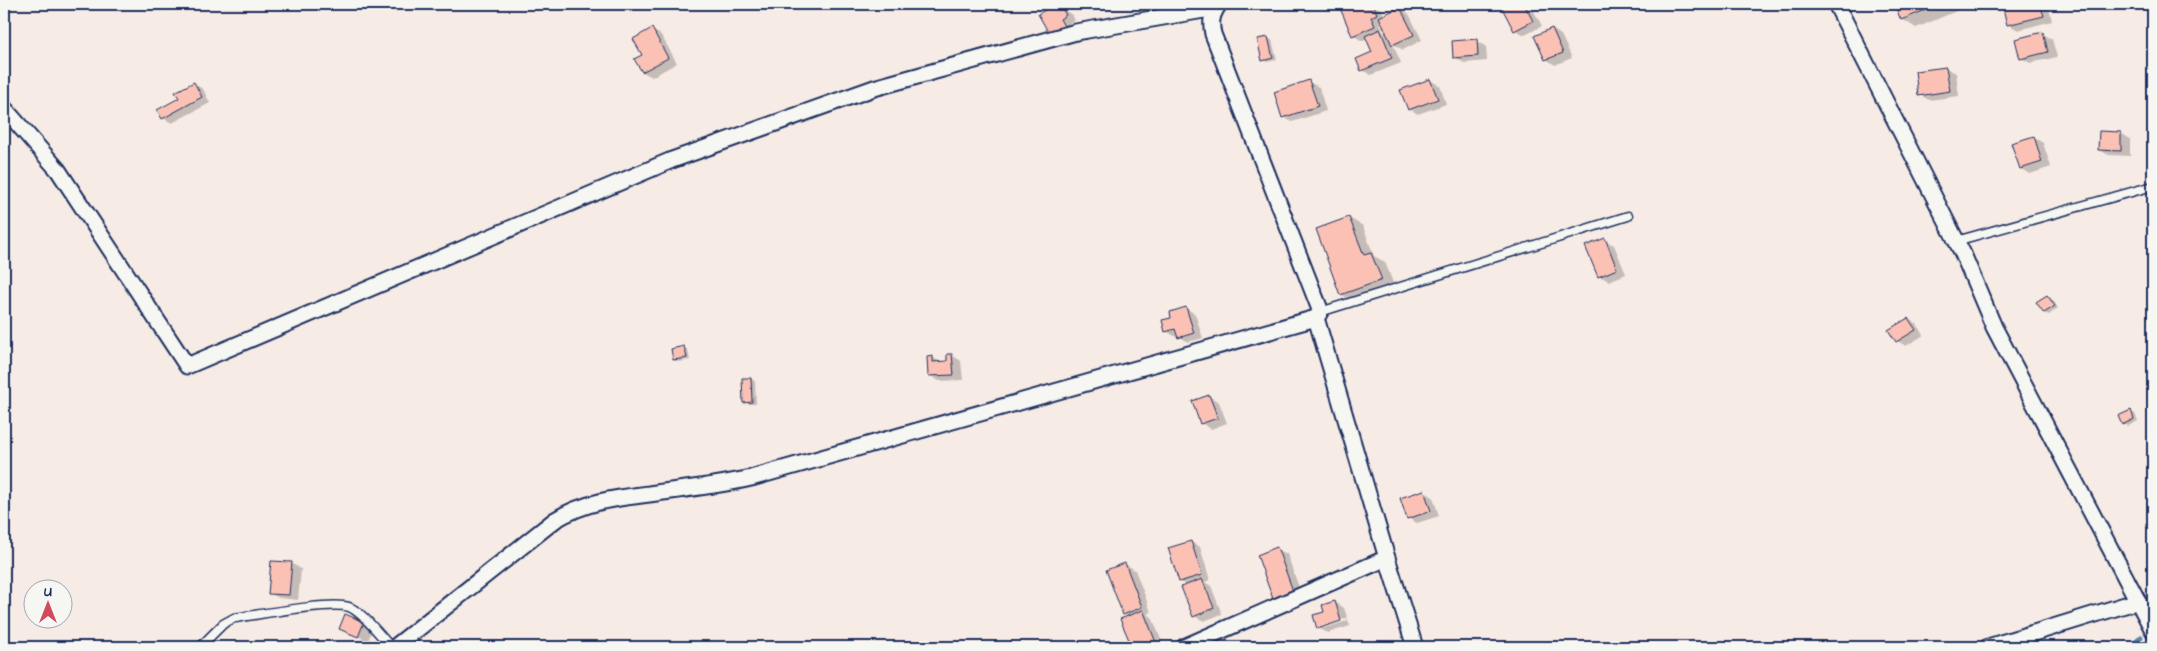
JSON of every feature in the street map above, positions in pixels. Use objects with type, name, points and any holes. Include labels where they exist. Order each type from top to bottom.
[{"type":"street","points":[[1836,4],[1963,254],[1994,327],[2153,630]]},
{"type":"street","points":[[4,108],[58,170],[187,366],[672,160],[874,88],[1076,32],[1208,8],[1214,34],[1318,315],[1386,558],[1415,647]]},
{"type":"street","points":[[393,647],[554,520],[580,506],[611,499],[722,484],[751,478],[1318,315]]},
{"type":"street","points":[[1184,647],[1386,558]]},
{"type":"street","points":[[1988,647],[2138,601]]},
{"type":"lane","points":[[1956,241],[2153,186]]},
{"type":"lane","points":[[1318,315],[1628,216]]},
{"type":"lane","points":[[200,647],[229,620],[327,606],[349,608],[358,613],[393,647]]},
{"type":"building","points":[[1056,4],[1060,10],[1062,8],[1066,15],[1060,19],[1064,26],[1050,35],[1038,14]]},
{"type":"building","points":[[1351,4],[1365,4],[1366,6],[1373,4],[1377,14],[1371,17],[1375,26],[1352,36],[1340,8]]},
{"type":"building","points":[[1401,4],[1415,4],[1403,8]]},
{"type":"building","points":[[1500,4],[1524,4],[1533,21],[1514,31]]},
{"type":"building","points":[[1894,4],[1940,4],[1901,20]]},
{"type":"building","points":[[2002,4],[2040,4],[2044,16],[2007,25]]},
{"type":"building","points":[[1400,7],[1414,35],[1392,45],[1379,17]]},
{"type":"building","points":[[652,28],[668,58],[642,72],[634,59],[642,55],[633,39]]},
{"type":"building","points":[[1552,28],[1563,53],[1545,60],[1534,36]]},
{"type":"building","points":[[1380,29],[1392,58],[1361,71],[1356,59],[1372,52],[1365,36]]},
{"type":"building","points":[[2043,32],[2048,52],[2020,59],[2015,39]]},
{"type":"building","points":[[1268,37],[1273,58],[1262,61],[1257,39]]},
{"type":"building","points":[[1477,39],[1478,56],[1453,58],[1452,41]]},
{"type":"building","points":[[1946,67],[1950,91],[1918,96],[1915,71]]},
{"type":"building","points":[[1430,79],[1438,99],[1408,110],[1400,90]]},
{"type":"building","points":[[1309,80],[1318,106],[1282,118],[1274,92]]},
{"type":"building","points":[[194,82],[202,97],[162,119],[157,110],[179,98],[175,92]]},
{"type":"building","points":[[2099,131],[2121,132],[2121,151],[2098,150]]},
{"type":"building","points":[[2034,136],[2042,162],[2020,169],[2011,143]]},
{"type":"building","points":[[1349,217],[1364,255],[1371,253],[1382,280],[1340,295],[1316,229]]},
{"type":"building","points":[[1605,238],[1617,269],[1598,277],[1585,246]]},
{"type":"building","points":[[2047,295],[2055,306],[2044,313],[2036,302]]},
{"type":"building","points":[[1186,307],[1194,333],[1178,338],[1175,329],[1165,332],[1162,320],[1171,318],[1170,312]]},
{"type":"building","points":[[1908,318],[1916,330],[1896,342],[1888,330]]},
{"type":"building","points":[[684,346],[687,358],[673,360],[671,349]]},
{"type":"building","points":[[947,354],[952,354],[954,375],[928,376],[927,357],[933,356],[933,362],[947,361]]},
{"type":"building","points":[[742,378],[751,378],[752,402],[743,403]]},
{"type":"building","points":[[1209,395],[1218,418],[1200,424],[1192,401]]},
{"type":"building","points":[[2131,410],[2134,419],[2122,425],[2118,416]]},
{"type":"building","points":[[1424,490],[1431,511],[1407,519],[1400,498]]},
{"type":"building","points":[[1191,541],[1202,575],[1179,582],[1168,548]]},
{"type":"building","points":[[1277,547],[1293,591],[1273,599],[1257,555]]},
{"type":"building","points":[[271,561],[292,562],[289,595],[268,594]]},
{"type":"building","points":[[1125,563],[1142,607],[1123,615],[1106,570]]},
{"type":"building","points":[[1202,579],[1214,608],[1193,617],[1181,587]]},
{"type":"building","points":[[1335,601],[1341,621],[1317,629],[1313,615],[1324,612],[1322,605]]},
{"type":"building","points":[[1143,610],[1157,645],[1151,647],[1132,647],[1120,619]]},
{"type":"building","points":[[345,614],[364,622],[358,637],[339,629]]},
{"type":"waterway","points":[[2131,647],[2141,637]]}]
